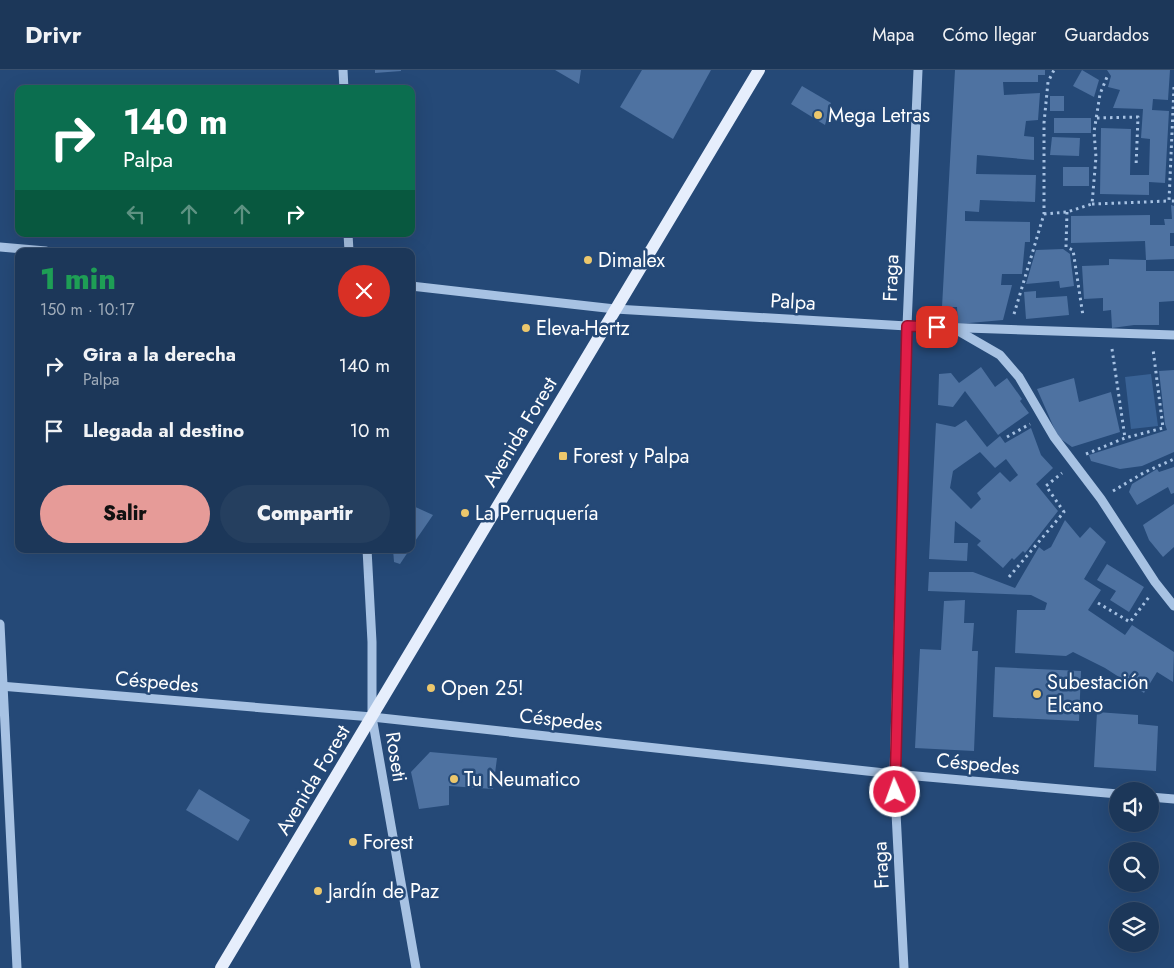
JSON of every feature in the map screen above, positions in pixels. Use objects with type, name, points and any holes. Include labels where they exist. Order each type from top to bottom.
[{"type":"main road","name":"Avenida Forest","points":[[221,968],[759,70]]},
{"type":"street","points":[[343,70],[344,85]]},
{"type":"street","name":"Fraga","points":[[904,968],[894,774],[907,326],[918,70]]},
{"type":"street","points":[[0,247],[15,248]]},
{"type":"street","name":"Palpa","points":[[415,286],[615,309],[907,326],[1174,336]]},
{"type":"street","points":[[953,328],[1000,355],[1019,377],[1041,417],[1100,499],[1155,582],[1174,606]]},
{"type":"street","name":"Roseti","points":[[367,553],[372,642],[372,717],[416,968]]},
{"type":"street","points":[[0,624],[1,686],[17,968]]},
{"type":"street","name":"Céspedes","points":[[1,686],[372,717],[894,774],[1109,793]]},
{"type":"street","points":[[1159,798],[1174,799]]},
{"type":"path","points":[[1009,330],[1044,214],[1044,123],[1048,82],[1054,70]]},
{"type":"path","points":[[1092,204],[1096,157],[1094,132],[1100,94],[1108,77]]},
{"type":"path","points":[[1169,201],[1174,87]]},
{"type":"path","points":[[1097,118],[1138,117],[1136,167]]},
{"type":"path","points":[[1044,214],[1067,212],[1092,204],[1174,201]]},
{"type":"path","points":[[1067,212],[1066,247],[1073,250],[1083,320]]},
{"type":"path","points":[[1109,333],[1125,438]]},
{"type":"path","points":[[1072,460],[1125,438],[1164,428],[1152,335]]},
{"type":"path","points":[[1007,437],[1041,417]]},
{"type":"path","points":[[1100,499],[1145,472],[1174,459]]},
{"type":"path","points":[[1009,577],[1064,512],[1046,486],[1064,471]]},
{"type":"path","points":[[1098,603],[1130,622],[1150,595],[1155,582]]},
{"type":"shaded area","points":[[1151,374],[1158,426],[1131,429],[1125,377]]},
{"type":"building","points":[[375,70],[401,70],[401,71],[375,73]]},
{"type":"building","points":[[555,70],[581,70],[579,84]]},
{"type":"building","points":[[642,70],[711,70],[673,139],[620,107]]},
{"type":"building","points":[[955,70],[1045,70],[1045,75],[1038,75],[1038,82],[1003,82],[1004,95],[1040,93],[1038,120],[1026,121],[1024,136],[1034,137],[1034,160],[977,155],[976,174],[1036,175],[1035,202],[980,200],[979,212],[965,211],[965,221],[1030,222],[1030,242],[1025,242],[1022,274],[1002,274],[1001,285],[1012,285],[1003,320],[958,324],[957,307],[942,307]]},
{"type":"building","points":[[1082,70],[1099,80],[1094,97],[1073,86]]},
{"type":"building","points":[[1107,70],[1170,70],[1168,100],[1153,99],[1152,110],[1169,111],[1165,183],[1149,182],[1149,195],[1100,194],[1101,128],[1131,129],[1130,175],[1149,175],[1150,139],[1141,138],[1143,109],[1113,108],[1120,90],[1108,87],[1111,76]]},
{"type":"building","name":"Mega Letras","points":[[802,86],[831,103],[825,125],[791,104]]},
{"type":"building","points":[[1050,96],[1064,96],[1064,111],[1050,111]]},
{"type":"building","points":[[1054,118],[1091,118],[1091,133],[1054,133]]},
{"type":"building","points":[[1052,137],[1080,138],[1079,156],[1050,155]]},
{"type":"building","points":[[1063,167],[1089,167],[1089,186],[1063,186]]},
{"type":"building","points":[[1171,205],[1174,206],[1174,233],[1170,233],[1170,246],[1174,246],[1174,259],[1146,260],[1145,241],[1071,243],[1071,216],[1150,215],[1150,225],[1165,225],[1164,219],[1172,219]]},
{"type":"building","points":[[1063,249],[1070,254],[1074,286],[1060,288],[1059,281],[1026,284],[1036,250]]},
{"type":"building","points":[[1109,259],[1146,260],[1146,271],[1174,271],[1174,301],[1159,302],[1159,325],[1134,325],[1112,328],[1111,310],[1103,311],[1103,298],[1084,299],[1082,266],[1109,265]]},
{"type":"building","points":[[1036,291],[1036,298],[1067,296],[1069,315],[1026,319],[1024,292]]},
{"type":"building","points":[[981,367],[995,387],[1007,378],[1022,399],[1020,401],[1029,413],[998,435],[965,391],[953,407],[938,405],[939,374],[951,373],[959,383]]},
{"type":"building","points":[[1174,370],[1174,452],[1142,466],[1120,469],[1091,461],[1089,455],[1167,430],[1159,371]]},
{"type":"building","points":[[1074,378],[1079,402],[1111,392],[1120,432],[1072,447],[1058,437],[1037,389]]},
{"type":"building","points":[[966,420],[987,447],[1000,436],[1005,443],[1031,428],[1041,455],[1053,468],[1036,484],[1058,511],[1025,553],[1023,551],[1014,560],[1012,558],[1003,568],[977,545],[981,541],[955,521],[954,543],[968,543],[967,561],[929,559],[936,423],[955,427]],"holes":[[[980,452],[995,468],[1006,459],[1018,475],[1010,482],[1000,472],[977,493],[981,499],[971,509],[950,488],[953,471]]]},
{"type":"building","points":[[1174,467],[1174,493],[1171,494],[1168,487],[1137,505],[1129,492],[1132,484],[1157,469],[1159,472]]},
{"type":"building","points":[[1174,504],[1174,547],[1163,557],[1149,540],[1143,525]]},
{"type":"building","points":[[415,507],[433,515],[415,541]]},
{"type":"building","points":[[1065,520],[1080,538],[1090,527],[1106,542],[1084,579],[1101,590],[1088,610],[1125,635],[1132,625],[1174,652],[1173,682],[1157,672],[1144,693],[1105,668],[1073,652],[1066,656],[1015,653],[1017,610],[1045,610],[1047,603],[1031,595],[928,591],[929,572],[973,572],[1015,588],[1039,547],[1044,551],[1051,547]]},
{"type":"building","points":[[393,553],[407,553],[400,564],[394,562]]},
{"type":"building","points":[[1107,564],[1144,587],[1129,612],[1110,600],[1116,591],[1097,580]]},
{"type":"building","points":[[965,600],[964,623],[974,623],[972,651],[978,651],[974,751],[915,748],[920,649],[941,650],[944,601]]},
{"type":"building","name":"Subestación Elcano","points":[[995,667],[1081,671],[1079,721],[993,717]]},
{"type":"building","points":[[1097,712],[1138,715],[1138,724],[1158,726],[1156,771],[1094,767]]},
{"type":"building","name":"Tu Neumatico","points":[[430,752],[497,758],[493,789],[449,786],[449,805],[419,809],[411,772]]},
{"type":"building","points":[[199,789],[250,820],[238,841],[186,810]]},
{"type":"place","name":"Mega Letras","points":[[818,115]]},
{"type":"place","name":"Dimalex","points":[[588,260]]},
{"type":"place","name":"Eleva-Hertz","points":[[526,328]]},
{"type":"place","name":"Forest y Palpa","points":[[563,456]]},
{"type":"place","name":"La Perruquería","points":[[465,513]]},
{"type":"place","name":"Open 25!","points":[[431,688]]},
{"type":"place","name":"Subestación Elcano","points":[[1037,694]]},
{"type":"place","name":"Tu Neumatico","points":[[454,779]]},
{"type":"place","name":"Forest","points":[[353,842]]},
{"type":"place","name":"Jardín de Paz","points":[[318,891]]},
{"type":"route","points":[[895,792],[907,326],[937,327]]}]
